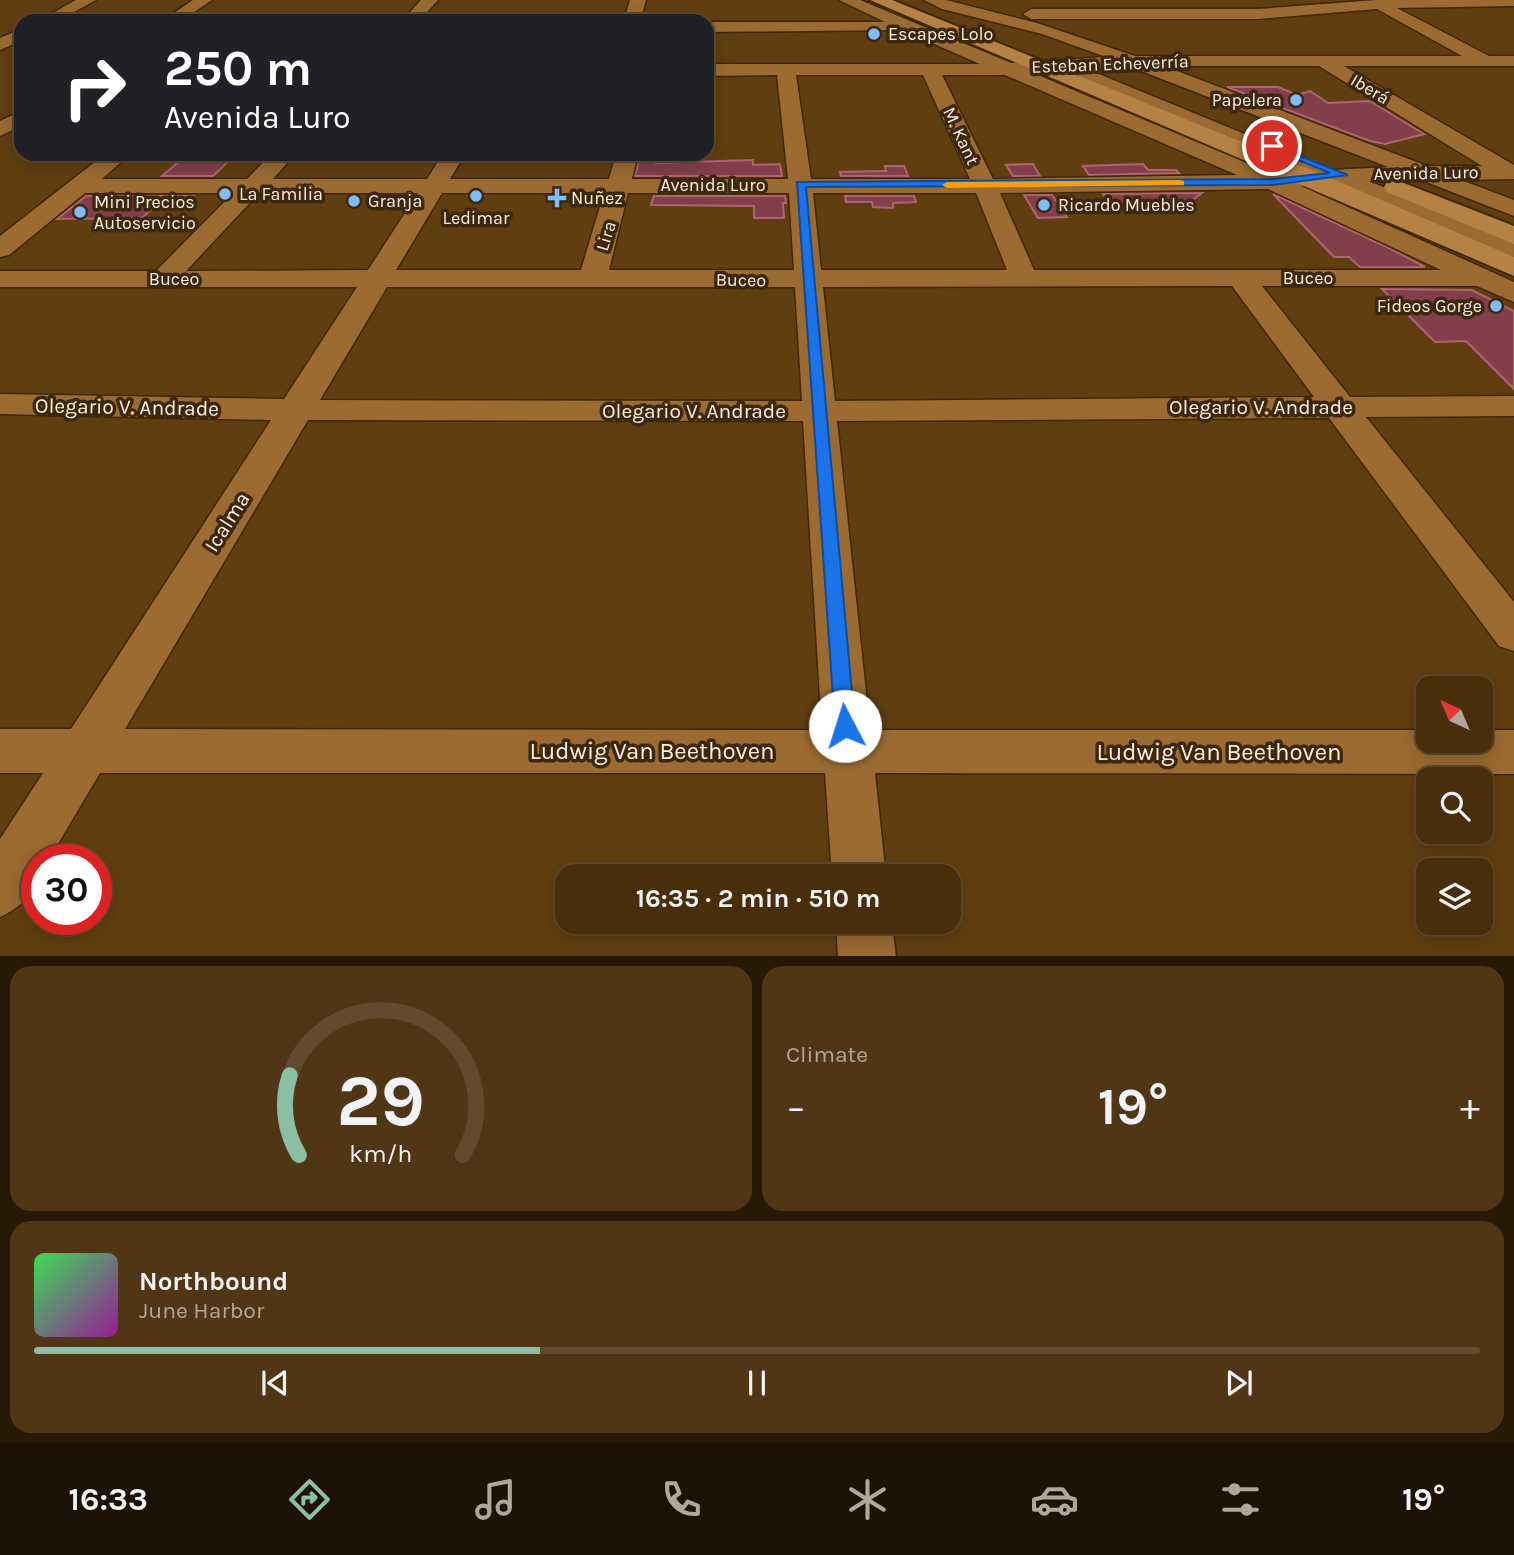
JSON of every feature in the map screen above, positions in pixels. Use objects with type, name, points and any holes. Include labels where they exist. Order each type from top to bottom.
[{"type":"highway","points":[[878,0],[939,25],[1058,65],[1336,176],[1514,268]]},
{"type":"highway","points":[[915,0],[978,20],[1058,65],[1336,176],[1514,236]]},
{"type":"highway","points":[[939,25],[973,53]]},
{"type":"highway","points":[[1489,199],[1514,210]]},
{"type":"highway","points":[[1340,212],[1514,268]]},
{"type":"street","points":[[60,14],[88,0]]},
{"type":"street","points":[[181,14],[204,0]]},
{"type":"street","points":[[417,14],[430,0]]},
{"type":"street","points":[[847,0],[1272,182],[1514,293]]},
{"type":"street","points":[[890,0],[1058,65]]},
{"type":"street","points":[[904,0],[1058,65]]},
{"type":"street","points":[[1123,0],[1136,13]]},
{"type":"street","points":[[1237,0],[1279,30]]},
{"type":"street","points":[[978,20],[1136,13],[1258,14],[1377,2],[1512,1]]},
{"type":"street","points":[[936,2],[978,20],[1036,26],[1134,61],[1489,199]]},
{"type":"street","points":[[1377,2],[1514,76]]},
{"type":"street","points":[[714,27],[911,27]]},
{"type":"street","name":"Iberá","points":[[1301,45],[1322,61],[1511,177]]},
{"type":"street","name":"Esteban Echeverría","points":[[714,70],[1010,69],[1134,61],[1514,61]]},
{"type":"street","points":[[786,70],[809,280],[858,864]]},
{"type":"street","name":"M. Kant","points":[[930,70],[985,186],[1025,280]]},
{"type":"street","points":[[0,130],[14,112]]},
{"type":"street","points":[[0,249],[110,161]]},
{"type":"street","points":[[162,279],[277,161]]},
{"type":"street","name":"Lira","points":[[593,278],[626,161]]},
{"type":"street","name":"Avenida Luro","points":[[79,186],[254,186],[445,170],[621,185],[985,186],[1272,182],[1422,172],[1511,177]]},
{"type":"street","name":"Icalma","points":[[0,889],[445,170]]},
{"type":"street","points":[[1336,176],[1514,252]]},
{"type":"street","points":[[1336,176],[1514,259]]},
{"type":"street","points":[[0,219],[36,219]]},
{"type":"street","name":"Buceo","points":[[0,279],[1483,278]]},
{"type":"street","points":[[1241,279],[1514,634]]},
{"type":"street","name":"Olegario V. Andrade","points":[[0,404],[297,410],[820,411],[1514,407]]},
{"type":"street","name":"Ludwig Van Beethoven","points":[[0,751],[1514,752]]},
{"type":"street","points":[[865,934],[867,956]]},
{"type":"building","points":[[1227,87],[1278,87],[1297,95],[1310,91],[1328,103],[1370,101],[1424,134],[1385,144],[1370,141]]},
{"type":"building","points":[[753,160],[753,165],[780,164],[782,176],[635,176],[639,161],[656,163]]},
{"type":"building","points":[[180,161],[229,161],[213,176],[162,176]]},
{"type":"building","points":[[1033,164],[1040,176],[1013,176],[1006,165]]},
{"type":"building","points":[[1143,164],[1148,170],[1176,170],[1179,173],[1089,175],[1083,166]]},
{"type":"building","points":[[885,166],[904,166],[908,176],[841,176],[840,172],[886,171]]},
{"type":"building","points":[[1202,193],[1186,205],[1111,205],[1103,194]]},
{"type":"building","points":[[1273,194],[1425,267],[1360,267],[1349,257],[1334,257]]},
{"type":"building","name":"Ricardo Muebles","points":[[1024,195],[1052,195],[1067,217],[1038,218]]},
{"type":"building","points":[[86,196],[193,196],[180,208],[153,208],[142,218],[57,219]]},
{"type":"building","points":[[654,196],[785,196],[786,203],[783,203],[784,218],[754,218],[754,206],[651,205]]},
{"type":"building","points":[[845,196],[914,196],[916,202],[893,203],[893,208],[873,207],[872,202],[846,202]]},
{"type":"building","points":[[1382,289],[1472,290],[1514,311],[1514,389],[1466,341],[1435,342]]},
{"type":"slow traffic","points":[[947,185],[1180,183]]},
{"type":"place","name":"Escapes Lolo","points":[[874,34]]},
{"type":"place","name":"Papelera","points":[[1296,100]]},
{"type":"place","name":"La Familia","points":[[225,194]]},
{"type":"place","name":"Ledimar","points":[[476,196]]},
{"type":"place","name":"Nuñez","points":[[557,198]]},
{"type":"place","name":"Granja","points":[[354,201]]},
{"type":"place","name":"Ricardo Muebles","points":[[1044,205]]},
{"type":"place","name":"Mini Precios Autoservicio","points":[[80,212]]},
{"type":"place","name":"Fideos Gorge","points":[[1496,306]]},
{"type":"route","points":[[845,726],[800,184],[985,186],[1272,182],[1343,175],[1272,146]]}]
